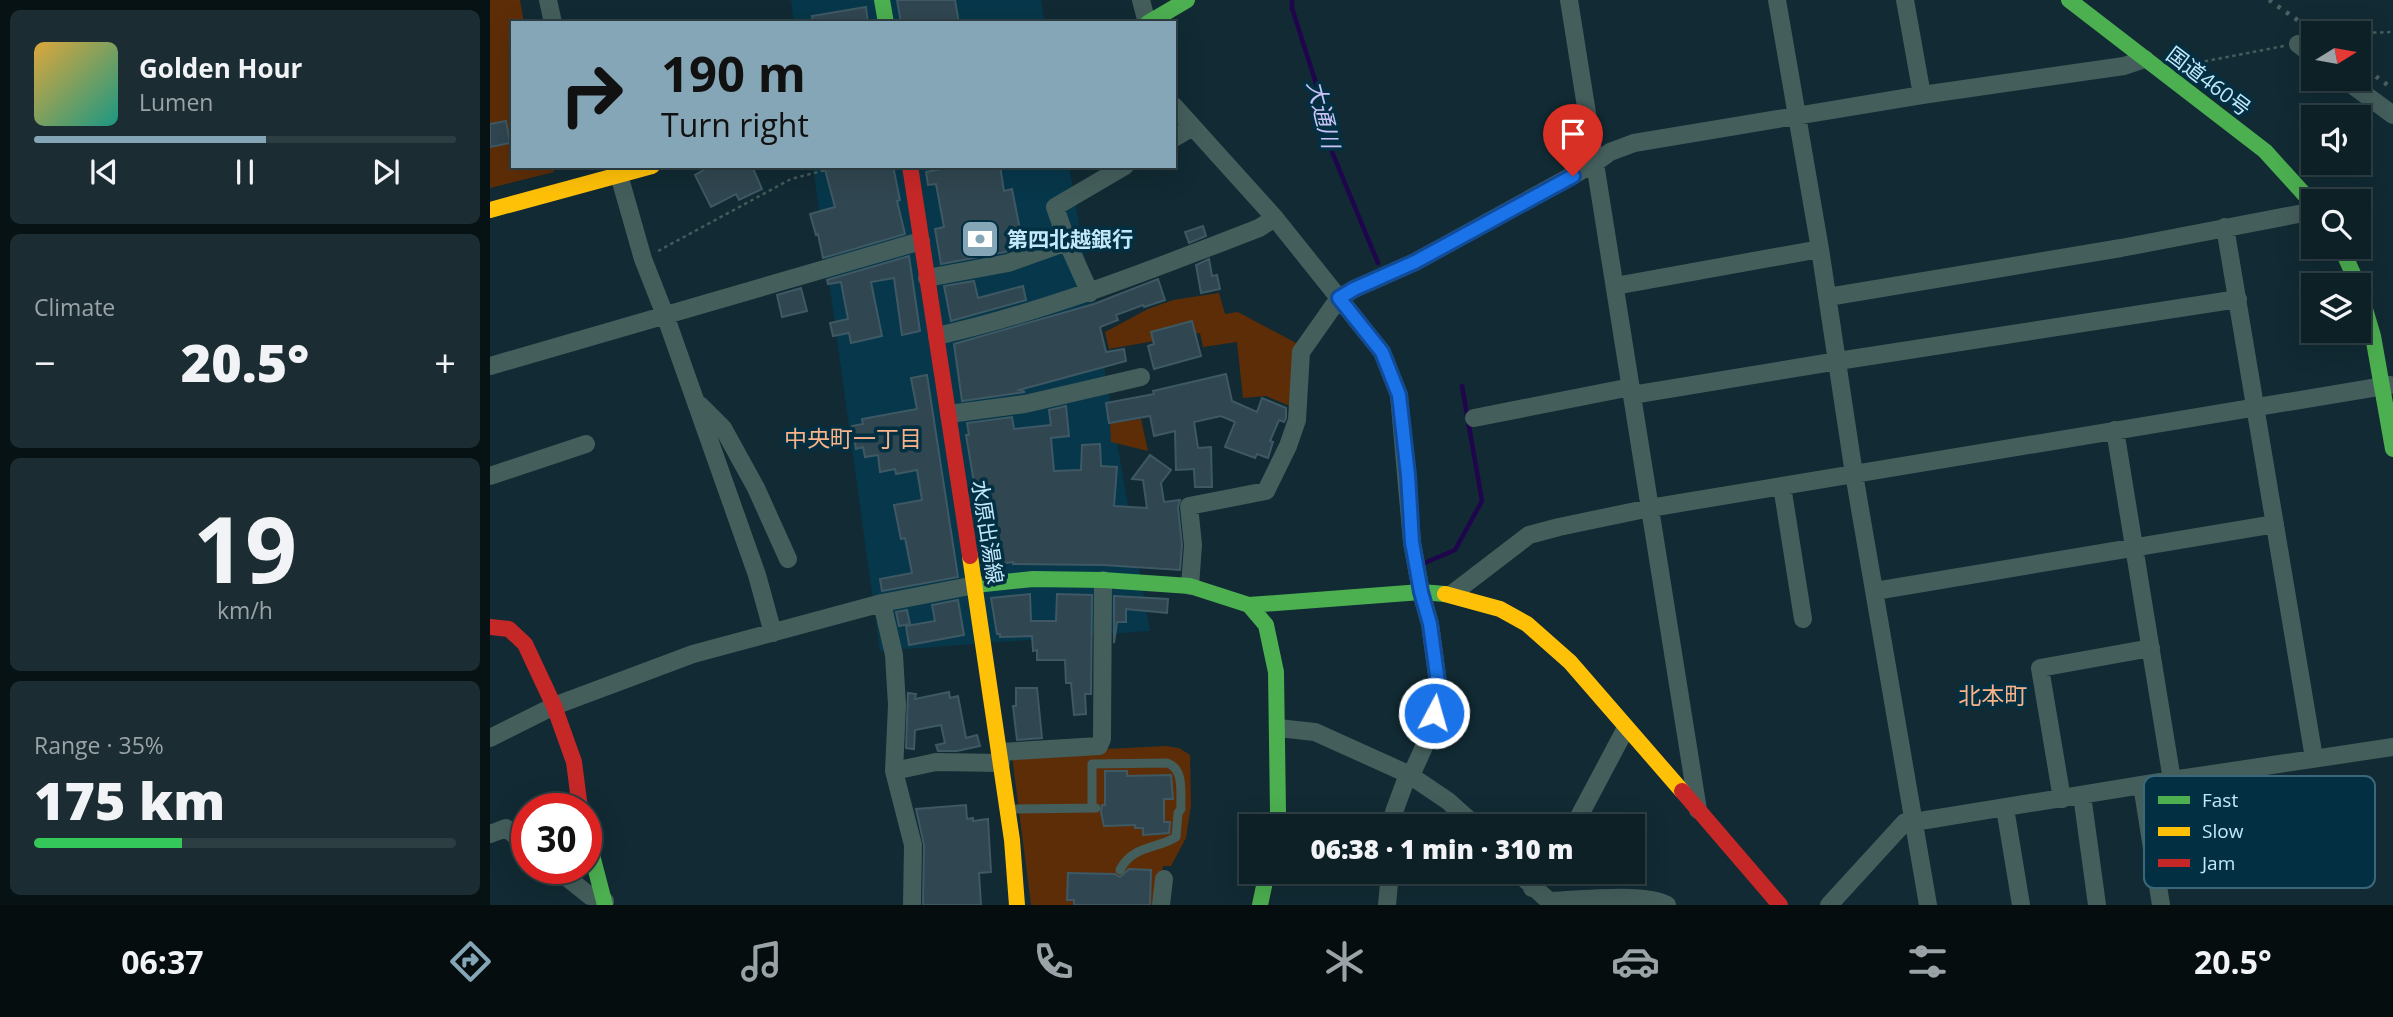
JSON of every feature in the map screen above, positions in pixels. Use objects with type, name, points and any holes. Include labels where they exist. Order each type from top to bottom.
[{"type":"main road","points":[[882,0],[886,21]]},
{"type":"main road","points":[[1151,21],[1187,0]]},
{"type":"main road","name":"国道460号","points":[[2069,0],[2265,151],[2301,189]]},
{"type":"main road","points":[[490,210],[616,171],[638,168]]},
{"type":"main road","name":"水原出湯線","points":[[910,168],[1001,757],[1017,905]]},
{"type":"main road","points":[[2371,329],[2388,385],[2393,449]]},
{"type":"main road","points":[[975,585],[1033,579],[1104,580],[1191,586],[1249,604],[1421,592],[1452,594],[1500,609],[1527,624],[1570,662],[1780,905]]},
{"type":"main road","points":[[1249,604],[1266,625],[1276,672],[1278,814]]},
{"type":"main road","points":[[490,627],[509,629],[525,644],[554,706],[574,762],[578,793]]},
{"type":"main road","points":[[600,884],[605,903]]},
{"type":"main road","points":[[1259,905],[1264,884]]},
{"type":"street","points":[[548,0],[553,21]]},
{"type":"street","points":[[1141,0],[1147,21]]},
{"type":"street","points":[[1569,0],[1698,810]]},
{"type":"street","points":[[1777,0],[1928,905]]},
{"type":"street","points":[[1905,0],[1922,96]]},
{"type":"street","points":[[1191,586],[1193,545],[1189,506],[1266,491],[1288,446],[1297,420],[1301,352],[1339,298],[1354,289],[1415,262],[1595,163],[1610,152],[1634,143],[2124,66],[2145,59]]},
{"type":"street","points":[[2360,91],[2393,115]]},
{"type":"street","points":[[1176,108],[1275,218],[1382,352],[1399,395],[1412,542],[1430,624],[1439,690],[1429,736],[1409,775],[1394,814]]},
{"type":"street","points":[[1176,137],[1193,127]]},
{"type":"street","points":[[1090,293],[1066,242],[1055,207],[1122,168]]},
{"type":"street","points":[[616,171],[643,260],[757,575],[773,633]]},
{"type":"street","points":[[1828,297],[2121,248],[2301,213]]},
{"type":"street","points":[[937,336],[987,325],[1090,293],[1259,228],[1275,218]]},
{"type":"street","points":[[2225,227],[2314,758]]},
{"type":"street","points":[[490,366],[921,241]]},
{"type":"street","points":[[927,278],[1008,263],[1066,242]]},
{"type":"street","points":[[1615,286],[1820,249]]},
{"type":"street","points":[[1474,418],[1632,391],[2238,299]]},
{"type":"street","points":[[949,414],[1025,404],[1141,377]]},
{"type":"street","points":[[1452,594],[1529,535],[1650,508],[2388,385]]},
{"type":"street","points":[[695,400],[723,428],[756,488],[788,559]]},
{"type":"street","points":[[2115,430],[2171,776]]},
{"type":"street","points":[[490,476],[586,444]]},
{"type":"street","points":[[1782,486],[1803,619]]},
{"type":"street","points":[[1875,590],[2275,524]]},
{"type":"street","points":[[894,771],[936,762],[1099,746],[1102,739],[1104,580]]},
{"type":"street","points":[[490,738],[554,706],[693,654],[882,603],[975,585]]},
{"type":"street","points":[[882,603],[894,655],[897,705],[894,771],[913,845],[908,904]]},
{"type":"street","points":[[2062,799],[2040,668],[2151,648]]},
{"type":"street","points":[[1278,728],[1315,732],[1409,775],[1463,814]]},
{"type":"street","points":[[1580,814],[1626,728]]},
{"type":"street","points":[[2198,776],[2393,747]]},
{"type":"street","points":[[1829,905],[1905,822],[2142,785],[2144,798]]},
{"type":"street","points":[[2082,795],[2097,905]]},
{"type":"street","points":[[2005,808],[2021,905]]},
{"type":"street","points":[[490,834],[506,828],[511,832]]},
{"type":"street","points":[[1161,905],[1164,879]]},
{"type":"street","points":[[575,884],[590,896],[605,903]]},
{"type":"street","points":[[1387,905],[1389,884]]},
{"type":"street","points":[[1528,884],[1549,901],[1615,898],[1660,900],[1667,905]]},
{"type":"street","points":[[1532,888],[1535,884]]},
{"type":"lane","points":[[1008,809],[1095,808],[1092,764],[1174,766],[1180,773],[1181,809],[1178,813],[1176,836],[1143,849],[1125,860],[1120,870]]},
{"type":"path","points":[[2371,33],[2393,32]]},
{"type":"path","points":[[2159,70],[2298,44]]},
{"type":"path","points":[[643,260],[791,179],[833,168]]},
{"type":"shaded area","points":[[490,0],[520,0],[524,21],[511,21],[511,168],[553,168],[554,172],[490,188]]},
{"type":"shaded area","points":[[791,0],[1041,0],[1045,21],[794,21]]},
{"type":"shaded area","points":[[813,168],[1069,168],[1150,631],[880,651]]},
{"type":"shaded area","points":[[1219,293],[1225,314],[1238,312],[1296,343],[1290,406],[1266,396],[1243,398],[1237,342],[1203,347],[1200,333],[1109,349],[1105,332],[1148,309],[1173,300]]},
{"type":"shaded area","points":[[1141,419],[1148,451],[1111,442],[1110,423]]},
{"type":"shaded area","points":[[1166,746],[1179,748],[1190,755],[1191,805],[1186,838],[1171,866],[1163,866],[1157,905],[1031,905],[1012,756]]},
{"type":"building","points":[[897,0],[955,0],[959,21],[901,21]]},
{"type":"building","points":[[866,7],[868,21],[813,21],[812,16]]},
{"type":"building","points":[[506,121],[510,143],[490,147],[490,124]]},
{"type":"building","points":[[707,168],[753,168],[762,189],[739,200],[736,194],[711,207],[695,175]]},
{"type":"building","points":[[825,168],[893,168],[900,200],[897,201],[905,234],[823,258],[810,214],[835,207]]},
{"type":"building","points":[[946,168],[1000,168],[1004,191],[1012,189],[1023,245],[1005,252],[941,264],[935,229],[944,227],[936,184],[928,185],[926,172]]},
{"type":"building","points":[[1203,226],[1206,236],[1189,243],[1185,232]]},
{"type":"building","points":[[909,256],[920,331],[902,335],[894,278],[871,282],[882,336],[851,343],[849,333],[833,336],[830,323],[848,319],[841,282],[828,284],[827,280]]},
{"type":"building","points":[[1209,259],[1212,276],[1217,275],[1220,289],[1201,293],[1196,265]]},
{"type":"building","points":[[1158,279],[1165,300],[1116,315],[1118,320],[1100,327],[1106,352],[1124,349],[1126,361],[1019,390],[1025,392],[962,401],[954,344],[1094,304]]},
{"type":"building","points":[[974,281],[978,298],[1023,286],[1026,300],[951,321],[944,286]]},
{"type":"building","points":[[801,288],[807,311],[782,317],[777,295]]},
{"type":"building","points":[[1192,321],[1201,356],[1154,369],[1148,346],[1154,344],[1151,332]]},
{"type":"building","points":[[1226,374],[1232,401],[1257,412],[1262,398],[1286,408],[1286,418],[1284,422],[1279,420],[1270,441],[1273,442],[1268,458],[1257,454],[1255,458],[1225,447],[1235,422],[1221,416],[1194,422],[1198,448],[1211,447],[1212,487],[1195,487],[1194,469],[1176,470],[1175,431],[1154,436],[1150,416],[1109,423],[1106,403],[1154,394],[1153,391]]},
{"type":"building","points":[[927,375],[958,577],[882,591],[880,579],[912,573],[905,538],[901,539],[894,505],[922,500],[917,470],[896,474],[895,469],[880,472],[878,455],[865,457],[863,447],[856,449],[852,426],[863,424],[862,419],[917,409],[911,378]]},
{"type":"building","points":[[1066,406],[1069,436],[1051,438],[1054,471],[1081,470],[1082,445],[1100,444],[1101,466],[1117,467],[1114,506],[1147,508],[1143,480],[1132,479],[1150,455],[1171,470],[1161,483],[1164,502],[1180,500],[1180,570],[1013,562],[991,565],[985,559],[982,537],[991,535],[987,511],[979,512],[966,435],[969,435],[967,423],[1012,417],[1014,429],[1051,425],[1049,410]]},
{"type":"building","points":[[1030,594],[1031,621],[1056,621],[1057,594],[1092,595],[1091,694],[1085,694],[1086,714],[1074,715],[1071,683],[1066,683],[1065,660],[1037,660],[1032,636],[1000,637],[1000,634],[997,634],[991,598]]},
{"type":"building","points":[[1114,596],[1168,599],[1167,613],[1126,609],[1126,622],[1117,622],[1114,643]]},
{"type":"building","points":[[958,600],[964,635],[909,645],[906,626],[935,621],[932,605]]},
{"type":"building","points":[[907,610],[910,624],[899,626],[896,612]]},
{"type":"building","points":[[1016,688],[1037,688],[1042,738],[1017,740],[1013,706],[1016,706]]},
{"type":"building","points":[[949,692],[950,698],[958,696],[966,738],[977,735],[980,746],[957,751],[938,751],[936,745],[945,743],[941,725],[915,730],[914,749],[906,748],[908,693],[916,694],[915,699]]},
{"type":"building","points":[[1105,771],[1127,771],[1127,776],[1171,775],[1173,799],[1164,799],[1164,822],[1170,822],[1169,833],[1143,835],[1143,828],[1135,828],[1135,825],[1104,826],[1101,812],[1102,805],[1105,805]]},
{"type":"building","points":[[966,805],[967,819],[988,819],[991,872],[979,873],[981,905],[923,905],[924,845],[916,809]]},
{"type":"building","points":[[1129,869],[1151,870],[1150,905],[1074,905],[1074,900],[1067,900],[1068,873],[1115,874],[1120,877]]},
{"type":"waterway","name":"大通川","points":[[1292,1],[1327,118],[1323,130],[1378,263]]},
{"type":"waterway","name":"大通川","points":[[1422,564],[1455,550],[1482,501],[1462,386]]},
{"type":"railway","points":[[2269,0],[2301,22]]},
{"type":"railway","points":[[2371,73],[2393,89]]},
{"type":"traffic: fast","points":[[882,0],[886,21]]},
{"type":"traffic: fast","points":[[1151,21],[1187,0]]},
{"type":"traffic: fast","points":[[2069,0],[2265,151],[2301,191]]},
{"type":"traffic: fast","points":[[2346,259],[2353,273]]},
{"type":"traffic: fast","points":[[2371,329],[2393,449]]},
{"type":"traffic: fast","points":[[975,585],[1033,579],[1103,580],[1190,586],[1249,605],[1421,592],[1445,594]]},
{"type":"traffic: fast","points":[[1249,605],[1266,625],[1276,672],[1278,814]]},
{"type":"traffic: fast","points":[[600,884],[605,905]]},
{"type":"traffic: fast","points":[[1260,905],[1264,884]]},
{"type":"traffic: slow","points":[[490,210],[645,168]]},
{"type":"traffic: slow","points":[[970,556],[1012,840],[1017,905]]},
{"type":"traffic: slow","points":[[1445,594],[1500,609],[1527,624],[1570,662],[1682,791]]},
{"type":"traffic: jam","points":[[910,168],[970,556]]},
{"type":"traffic: jam","points":[[490,627],[509,629],[525,644],[554,706],[574,762],[578,793]]},
{"type":"traffic: jam","points":[[1682,791],[1780,905]]},
{"type":"place","name":"第四北越銀行","points":[[980,239]]},
{"type":"district","name":"中央町一丁目","points":[[853,438]]},
{"type":"district","name":"北本町","points":[[1993,695]]},
{"type":"route","points":[[1434,713],[1439,690],[1430,624],[1412,542],[1399,395],[1382,352],[1339,298],[1415,262],[1573,176]]}]
